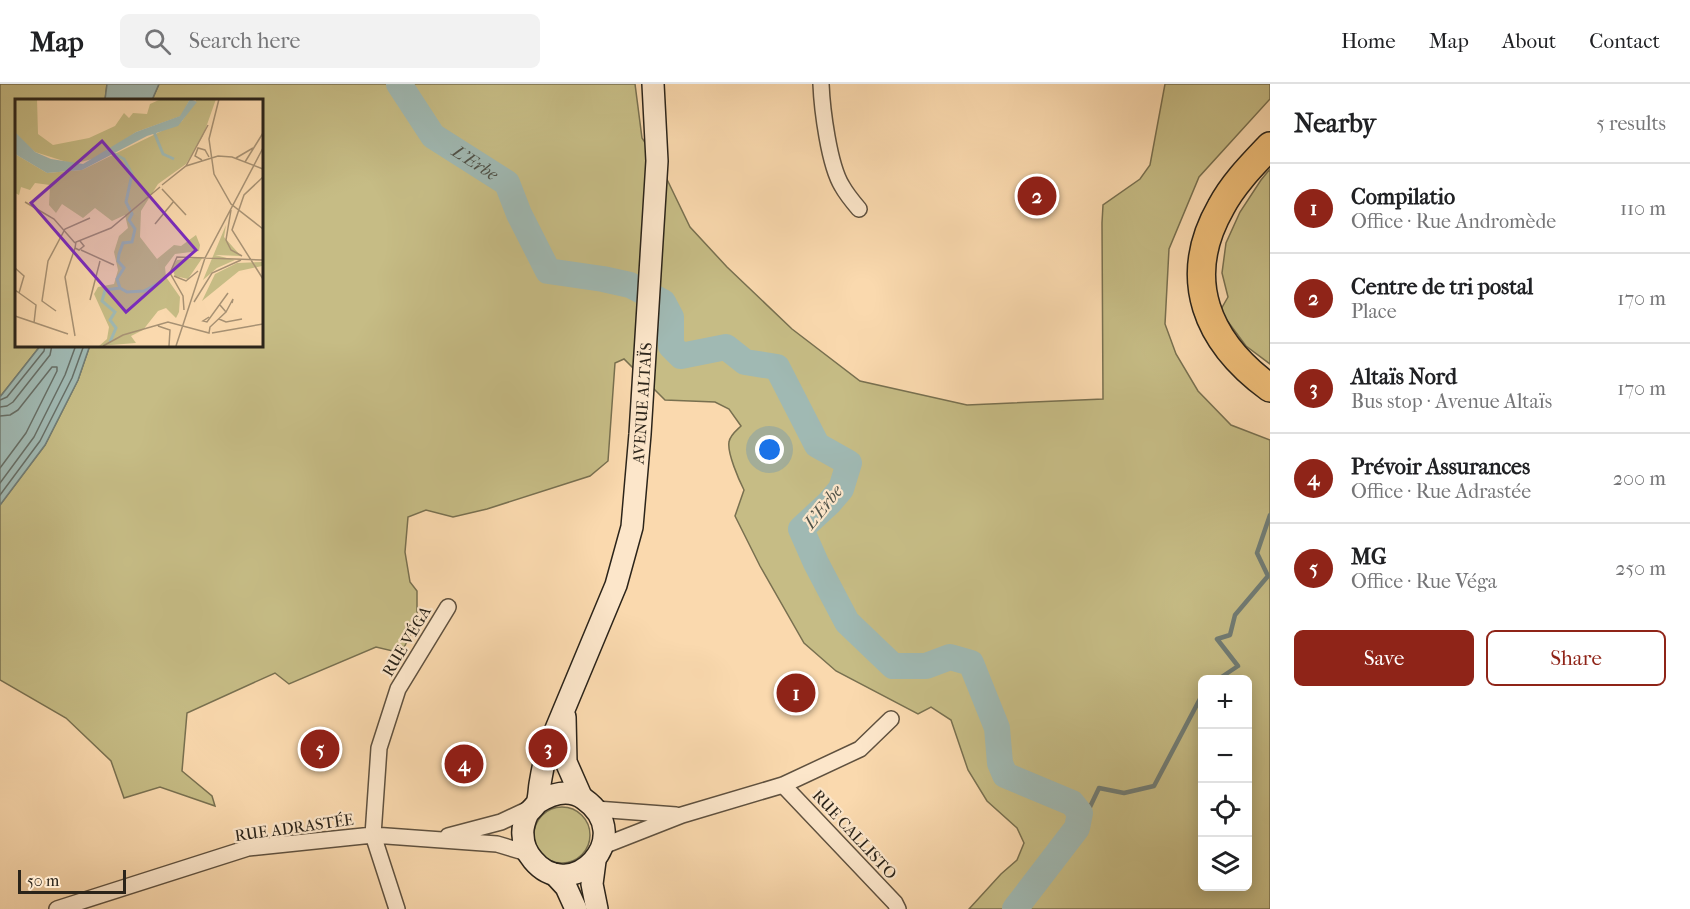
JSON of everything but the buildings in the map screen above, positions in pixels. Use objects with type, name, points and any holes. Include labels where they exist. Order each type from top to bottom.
[{"type":"highway","points":[[1270,146],[1235,185],[1221,205],[1208,234],[1203,254],[1202,288],[1206,309],[1223,342],[1234,357],[1270,388]]},
{"type":"highway","points":[[1243,364],[1270,379]]},
{"type":"street","name":"AVENUE ALTAÏS","points":[[535,805],[548,748],[616,585],[632,527],[657,161],[653,84]]},
{"type":"street","points":[[821,84],[834,167],[841,184],[859,209]]},
{"type":"street","name":"RUE VÉGA","points":[[373,835],[379,747],[398,689],[448,607]]},
{"type":"street","name":"AVENUE ALTAÏS","points":[[565,710],[566,762],[589,803]]},
{"type":"street","points":[[682,815],[589,803],[566,793],[550,795],[535,805],[526,816],[522,835],[527,853],[538,867],[554,874],[569,875],[583,870],[599,853],[682,815],[783,785],[860,748],[891,719]]},
{"type":"street","name":"RUE CALLISTO","points":[[783,785],[895,903],[898,909]]},
{"type":"street","points":[[589,803],[604,826],[592,884],[597,909]]},
{"type":"street","name":"RUE ADRASTÉE","points":[[436,839],[501,822],[535,805]]},
{"type":"street","points":[[373,835],[397,909]]},
{"type":"street","name":"RUE ADRASTÉE","points":[[57,909],[248,848],[373,835],[497,844],[527,853]]},
{"type":"street","points":[[554,874],[566,887],[576,909]]},
{"type":"shaded area","points":[[0,84],[107,84],[105,99],[15,99],[15,346],[40,346],[0,397]]},
{"type":"shaded area","points":[[159,84],[635,84],[642,138],[662,169],[690,227],[727,267],[792,329],[860,381],[967,405],[1103,399],[1103,205],[1140,179],[1150,165],[1165,84],[1270,84],[1270,99],[1199,177],[1169,249],[1165,324],[1176,354],[1198,391],[1231,425],[1270,440],[1270,909],[969,909],[1017,860],[1024,843],[1017,828],[987,801],[968,770],[951,720],[931,707],[918,714],[836,671],[804,643],[760,566],[735,516],[744,490],[732,459],[729,442],[741,426],[729,409],[715,402],[665,400],[624,359],[615,363],[608,461],[590,476],[487,509],[453,517],[426,510],[408,517],[405,552],[410,582],[417,591],[417,623],[401,653],[376,647],[289,684],[275,673],[187,713],[182,771],[212,796],[215,806],[160,787],[124,798],[111,761],[66,718],[0,680],[0,505],[45,445],[78,380],[90,346],[262,346],[262,99],[152,99]]},
{"type":"shaded area","points":[[1270,169],[1270,364],[1246,346],[1220,311],[1228,297],[1222,273],[1226,243],[1240,212]]},
{"type":"shaded area","points":[[562,807],[573,809],[582,815],[588,824],[590,835],[588,846],[582,855],[573,861],[562,863],[551,861],[542,855],[536,846],[534,835],[536,824],[542,815],[551,809]]},
{"type":"water","points":[[107,84],[159,84],[152,99],[105,99]]},
{"type":"water","points":[[40,346],[90,346],[78,380],[45,445],[0,505],[0,397]]},
{"type":"waterway","name":"L'Erbe","points":[[399,84],[433,136],[507,183],[519,214],[548,271],[630,285],[663,302],[671,317],[671,346],[681,356],[726,347],[745,362],[777,367],[817,445],[849,463],[841,489],[801,529],[847,622],[893,666],[926,666],[950,657],[971,663],[997,728],[1000,763],[1005,775],[1072,803],[1080,813],[1077,828],[1015,909]]},
{"type":"waterway","points":[[1224,675],[1238,666],[1217,639],[1230,635],[1235,615],[1268,576],[1257,553],[1270,515]]},
{"type":"waterway","points":[[1080,813],[1089,809],[1099,788],[1124,793],[1154,786],[1198,703]]},
{"type":"place","name":"Centre de tri postal","points":[[1037,196]]},
{"type":"place","name":"Compilatio","points":[[796,693]]},
{"type":"place","name":"Altaïs Nord","points":[[548,748]]},
{"type":"place","name":"MG","points":[[320,749]]},
{"type":"place","name":"Prévoir Assurances","points":[[464,764]]}]
